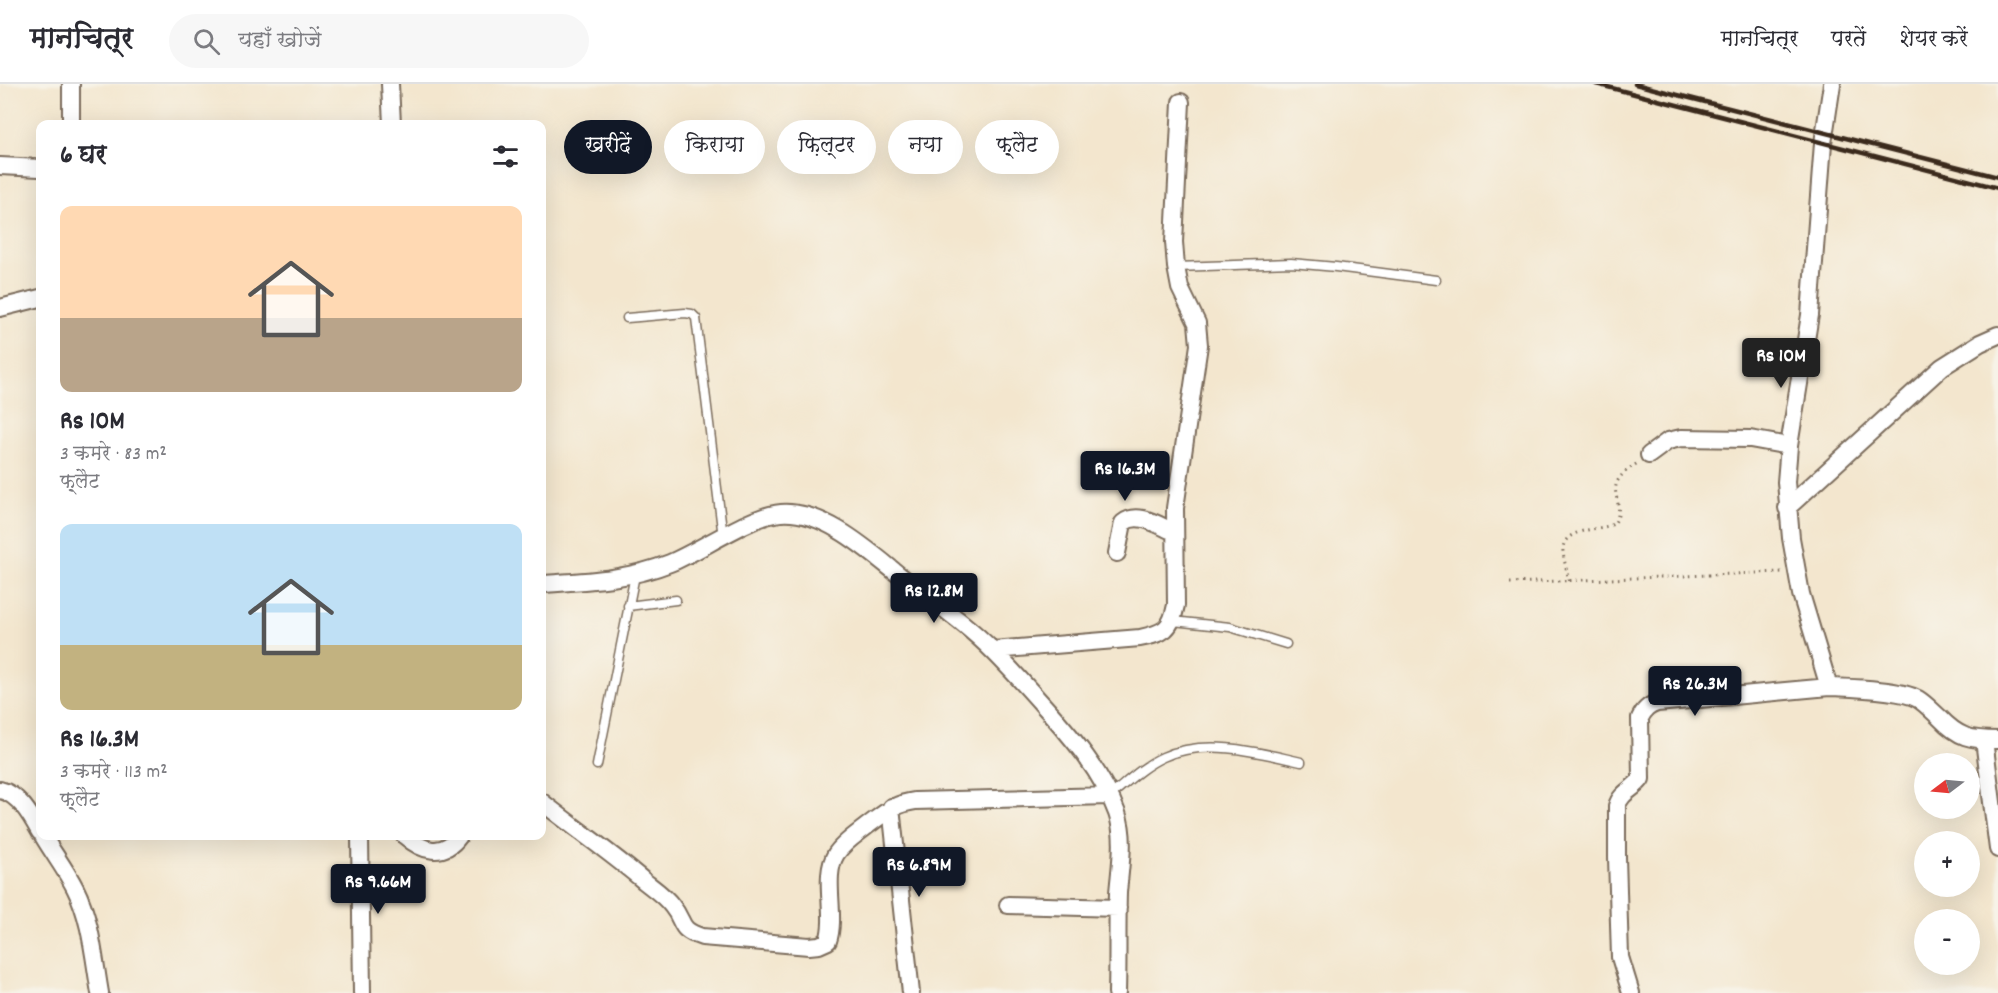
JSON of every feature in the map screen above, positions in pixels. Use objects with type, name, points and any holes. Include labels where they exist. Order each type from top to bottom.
[{"type":"street","points":[[71,84],[71,120]]},
{"type":"street","points":[[390,84],[392,120]]},
{"type":"street","points":[[1829,687],[1808,621],[1797,571],[1787,508],[1786,482],[1789,446],[1810,315],[1823,143],[1832,84]]},
{"type":"street","points":[[993,650],[1140,638],[1155,635],[1167,629],[1173,621],[1176,605],[1175,508],[1199,345],[1197,323],[1180,288],[1174,242],[1181,102]]},
{"type":"street","points":[[0,166],[36,168]]},
{"type":"street","points":[[0,308],[36,299]]},
{"type":"street","points":[[1787,508],[1942,367],[1980,343],[1998,335]]},
{"type":"street","points":[[1649,454],[1668,441],[1681,438],[1750,439],[1789,446]]},
{"type":"street","points":[[546,584],[619,579],[635,575],[672,563],[760,518],[781,513],[801,515],[820,521],[849,536],[993,650],[1065,729],[1095,770],[1118,814],[1122,833],[1117,993]]},
{"type":"street","points":[[1117,553],[1123,523],[1129,519],[1138,517],[1174,532]]},
{"type":"street","points":[[1631,993],[1624,973],[1619,937],[1617,806],[1619,799],[1626,791],[1641,779],[1640,718],[1643,711],[1657,704],[1829,687],[1902,694],[1916,698],[1959,735],[1991,740],[1998,849]]},
{"type":"street","points":[[0,790],[6,791],[18,800],[36,825]]},
{"type":"street","points":[[546,805],[666,899],[679,917],[683,928],[691,933],[702,937],[809,946],[828,941],[831,931],[831,880],[836,854],[891,807],[915,801],[1110,796]]},
{"type":"street","points":[[891,807],[911,993]]},
{"type":"street","points":[[46,840],[81,901],[100,993]]},
{"type":"street","points":[[360,840],[362,993]]},
{"type":"street","points":[[410,840],[418,847],[429,849],[449,846],[455,840]]},
{"type":"street","points":[[1008,905],[1118,908]]},
{"type":"lane","points":[[1176,267],[1291,263],[1436,280]]},
{"type":"lane","points":[[627,318],[685,313],[692,314],[696,318],[723,537]]},
{"type":"lane","points":[[597,765],[635,575]]},
{"type":"lane","points":[[628,606],[676,600]]},
{"type":"lane","points":[[1173,621],[1230,627],[1286,644]]},
{"type":"lane","points":[[1110,796],[1151,764],[1176,752],[1240,749],[1301,762]]},
{"type":"path","points":[[1569,581],[1563,549],[1564,542],[1576,532],[1614,524],[1618,518],[1615,487],[1618,479],[1623,472],[1649,454]]},
{"type":"path","points":[[1510,583],[1797,571]]},
{"type":"railway","points":[[1596,84],[1998,188]]},
{"type":"railway","points":[[1635,84],[1998,177]]}]
